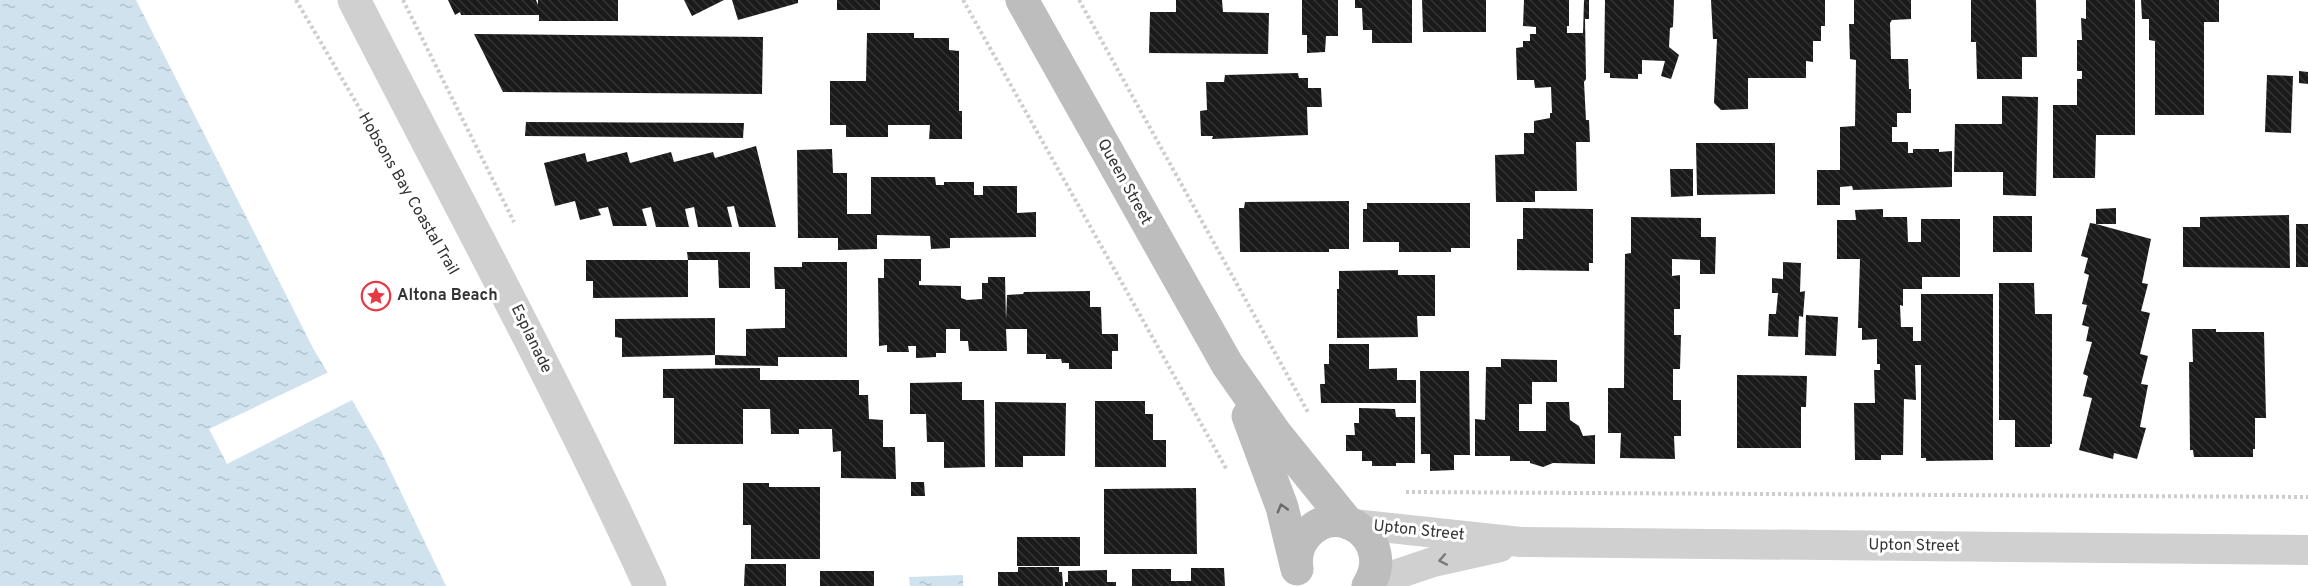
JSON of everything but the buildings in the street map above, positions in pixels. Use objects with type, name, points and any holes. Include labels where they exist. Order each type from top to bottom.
[{"type":"main road","name":"Queen Street","points":[[1022,0],[1227,364],[1276,434],[1350,524],[1364,532],[1372,543],[1377,556],[1376,570],[1370,584]]},
{"type":"main road","name":"Queen Street","points":[[1227,364],[1271,475],[1300,575]]},
{"type":"main road","points":[[1300,575],[1300,546],[1311,530],[1335,521],[1350,524]]},
{"type":"street","name":"Esplanade","points":[[354,0],[508,294],[618,515],[650,586]]},
{"type":"street","name":"Upton Street","points":[[1350,524],[1521,542],[2308,550]]},
{"type":"street","name":"Upton Street","points":[[1370,584],[1433,562],[1521,542]]},
{"type":"path","name":"Hobsons Bay Coastal Trail","points":[[296,0],[425,220]]},
{"type":"path","points":[[963,0],[1228,471]]},
{"type":"path","points":[[1079,0],[1312,418]]},
{"type":"path","points":[[1400,492],[2308,497]]},
{"type":"water","points":[[0,0],[136,0],[314,350],[328,373],[352,400],[380,449],[446,586],[0,586]]},
{"type":"water","points":[[963,575],[963,586],[910,586],[909,577]]},
{"type":"pier","points":[[331,371],[354,399],[227,464],[209,429]]},
{"type":"place","name":"Altona Beach","points":[[376,296]]}]
